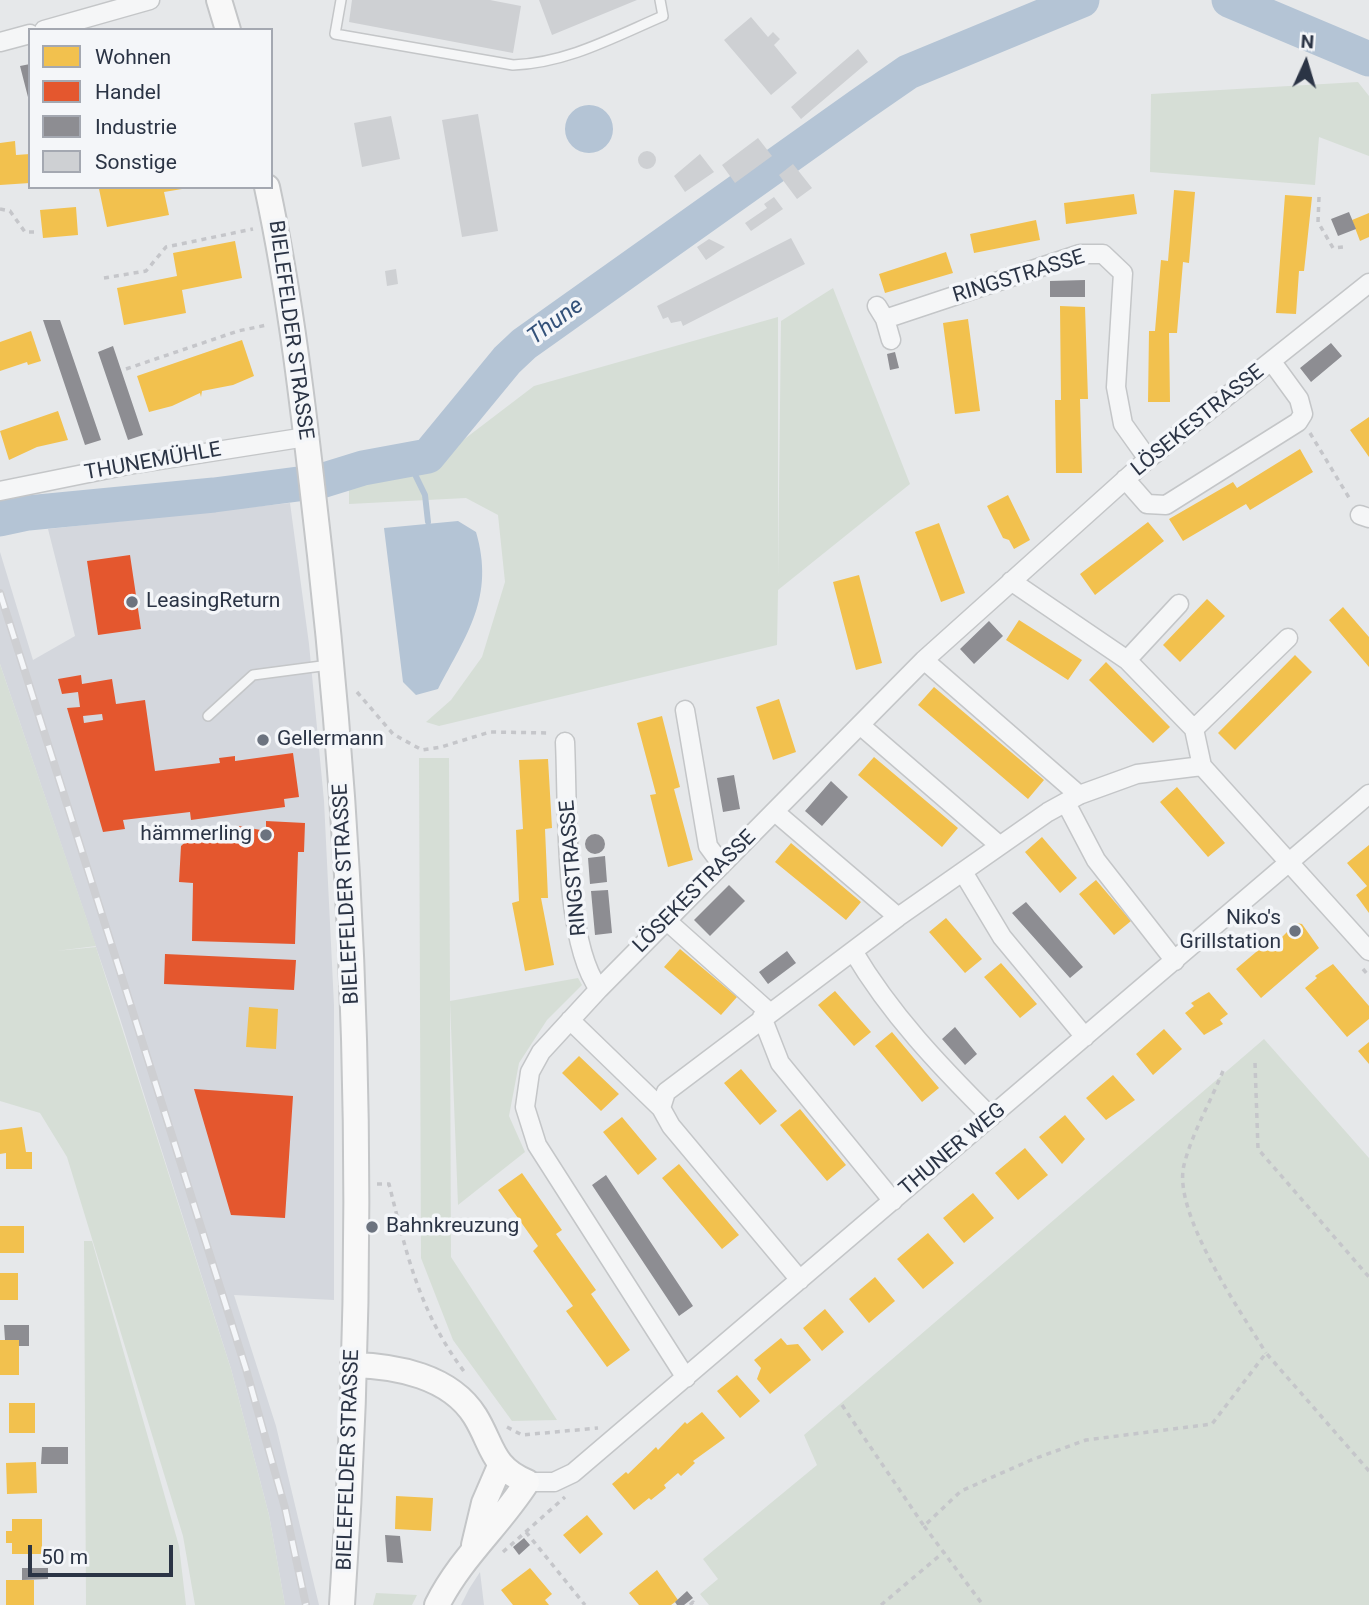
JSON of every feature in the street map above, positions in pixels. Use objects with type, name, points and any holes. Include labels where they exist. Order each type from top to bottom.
[{"type":"main road","points":[[219,0],[227,28]]},
{"type":"main road","name":"BIELEFELDER STRASSE","points":[[267,189],[289,310],[307,448],[331,665],[349,892],[357,1157],[353,1365],[342,1605]]},
{"type":"main road","points":[[353,1365],[397,1369],[448,1389],[476,1417],[500,1466],[527,1482],[509,1508],[474,1547],[437,1605]]},
{"type":"main road","points":[[474,1547],[484,1503],[500,1466]]},
{"type":"street","points":[[51,28],[150,0]]},
{"type":"street","points":[[0,42],[28,35]]},
{"type":"street","name":"RINGSTRASSE","points":[[891,340],[881,313],[1080,254],[1102,254],[1123,273],[1116,387],[1123,424],[1148,459]]},
{"type":"street","name":"LÖSEKESTRASSE","points":[[686,1378],[537,1145],[528,1124],[525,1107],[530,1072],[541,1052],[599,989],[925,660],[1148,459],[1369,283]]},
{"type":"street","name":"LÖSEKESTRASSE","points":[[1125,479],[1147,504],[1166,505],[1298,422],[1303,414],[1299,399],[1272,362]]},
{"type":"street","name":"THUNEMÜHLE","points":[[0,491],[128,465],[307,448]]},
{"type":"street","points":[[1011,581],[1127,660],[1194,729],[1202,766],[1369,951]]},
{"type":"street","points":[[1127,660],[1179,604]]},
{"type":"street","points":[[1194,729],[1288,638]]},
{"type":"street","points":[[925,660],[1072,799],[1096,860],[1175,961]]},
{"type":"street","points":[[685,710],[709,846],[722,865]]},
{"type":"street","points":[[860,725],[999,845]]},
{"type":"street","name":"RINGSTRASSE","points":[[565,742],[571,867],[578,931],[587,972],[599,989]]},
{"type":"street","points":[[662,1108],[666,1092],[765,1014],[999,845],[1072,799],[1137,774],[1202,766]]},
{"type":"street","name":"THUNER WEG","points":[[565,1478],[686,1378],[1369,794]]},
{"type":"street","points":[[775,812],[898,917]]},
{"type":"street","points":[[963,872],[1002,937],[1084,1037]]},
{"type":"street","points":[[667,920],[765,1014],[780,1063],[893,1201]]},
{"type":"street","points":[[853,951],[889,1008],[931,1056],[991,1117]]},
{"type":"street","points":[[570,1020],[662,1108],[671,1126],[800,1280]]},
{"type":"street","points":[[527,1482],[545,1484],[565,1478]]},
{"type":"lane","points":[[341,0],[335,34],[513,65],[564,58],[663,16],[660,0]]},
{"type":"lane","points":[[208,716],[253,675],[331,665]]},
{"type":"path","points":[[1319,197],[1318,222],[1334,248],[1343,247]]},
{"type":"path","points":[[0,209],[10,211],[24,232],[36,232]]},
{"type":"path","points":[[104,278],[146,271],[166,247],[253,229]]},
{"type":"path","points":[[126,369],[238,331],[267,325]]},
{"type":"path","points":[[1303,414],[1312,441],[1364,516]]},
{"type":"path","points":[[331,665],[393,734],[422,750],[490,732],[552,733],[565,742]]},
{"type":"path","points":[[1255,1063],[1258,1149],[1369,1278]]},
{"type":"path","points":[[1223,1070],[1183,1167],[1189,1211],[1215,1272],[1266,1353],[1369,1471]]},
{"type":"path","points":[[377,1184],[389,1184],[422,1302],[446,1348],[469,1378]]},
{"type":"path","points":[[924,1526],[961,1491],[1086,1440],[1212,1424],[1266,1353]]},
{"type":"path","points":[[842,1405],[924,1526],[983,1605]]},
{"type":"path","points":[[500,1418],[508,1428],[522,1435],[590,1427],[597,1428],[613,1439]]},
{"type":"path","points":[[500,1555],[563,1501],[565,1478]]},
{"type":"path","points":[[526,1532],[585,1605]]},
{"type":"path","points":[[881,1605],[945,1551]]},
{"type":"shaded area","points":[[1358,82],[1369,96],[1369,156],[1319,137],[1315,185],[1150,172],[1151,94]]},
{"type":"shaded area","points":[[833,288],[910,484],[778,590],[777,645],[439,726],[426,722],[451,700],[482,657],[505,582],[498,515],[466,498],[349,504],[349,487],[433,463],[534,386],[778,317],[778,578],[781,321]]},
{"type":"shaded area","points":[[290,503],[309,644],[324,801],[334,1005],[334,1300],[234,1295],[276,1426],[319,1605],[285,1605],[269,1515],[231,1369],[117,1009],[0,664],[0,552],[33,660],[75,636],[48,529]]},
{"type":"shaded area","points":[[0,664],[96,946],[56,951],[96,947],[231,1369],[269,1515],[285,1605],[195,1605],[183,1536],[67,1157],[40,1113],[0,1101]]},
{"type":"shaded area","points":[[419,758],[449,758],[450,1001],[578,978],[582,985],[547,1020],[519,1063],[509,1116],[525,1152],[458,1205],[450,1002],[451,1257],[557,1420],[512,1421],[453,1340],[421,1258]]},
{"type":"shaded area","points":[[1264,1039],[1369,1158],[1369,1605],[709,1605],[700,1594],[718,1579],[703,1559],[817,1465],[804,1435]]},
{"type":"shaded area","points":[[84,1241],[92,1241],[179,1546],[186,1605],[86,1605]]},
{"type":"shaded area","points":[[480,1572],[484,1605],[461,1605],[469,1589]]},
{"type":"shaded area","points":[[376,1593],[417,1595],[412,1605],[373,1605]]},
{"type":"water","points":[[589,105],[606,112],[613,129],[606,146],[589,153],[572,146],[565,129],[572,112]]},
{"type":"water","points":[[458,521],[476,532],[481,555],[480,596],[468,632],[438,689],[416,695],[403,682],[384,528]]},
{"type":"building: Wohnen","points":[[15,141],[16,155],[28,154],[28,183],[0,185],[0,143]]},
{"type":"building: Wohnen","points":[[99,189],[182,189],[164,192],[169,215],[107,227]]},
{"type":"building: Wohnen","points":[[1174,190],[1195,192],[1189,263],[1183,262],[1177,333],[1169,333],[1170,402],[1148,402],[1149,331],[1155,331],[1161,260],[1168,261]]},
{"type":"building: Wohnen","points":[[1134,194],[1137,214],[1066,224],[1064,203]]},
{"type":"building: Wohnen","points":[[1285,195],[1312,197],[1304,271],[1299,271],[1296,314],[1276,313]]},
{"type":"building: Wohnen","points":[[76,207],[78,235],[43,238],[40,210]]},
{"type":"building: Wohnen","points":[[1369,213],[1369,237],[1360,241],[1352,220]]},
{"type":"building: Wohnen","points":[[1036,220],[1040,240],[974,253],[970,234]]},
{"type":"building: Wohnen","points":[[235,241],[242,278],[182,290],[186,313],[124,325],[117,288],[177,276],[173,253]]},
{"type":"building: Wohnen","points":[[946,252],[953,273],[885,293],[879,274]]},
{"type":"building: Wohnen","points":[[1060,306],[1085,307],[1088,399],[1080,399],[1082,473],[1056,473],[1055,400],[1061,400]]},
{"type":"building: Wohnen","points":[[968,319],[980,411],[955,414],[943,323]]},
{"type":"building: Wohnen","points":[[31,331],[41,361],[28,365],[27,362],[0,371],[0,342]]},
{"type":"building: Wohnen","points":[[242,340],[254,376],[233,385],[202,391],[201,397],[200,393],[172,406],[149,412],[137,376]]},
{"type":"building: Wohnen","points":[[58,411],[68,440],[37,447],[9,460],[0,431]]},
{"type":"building: Wohnen","points":[[1369,417],[1369,457],[1350,430]]},
{"type":"building: Wohnen","points":[[1300,449],[1313,472],[1250,510],[1246,504],[1183,541],[1169,519],[1233,482],[1237,488]]},
{"type":"building: Wohnen","points":[[1008,495],[1030,540],[1014,549],[1009,540],[1003,538],[987,506]]},
{"type":"building: Wohnen","points":[[1148,522],[1164,541],[1095,595],[1080,574]]},
{"type":"building: Wohnen","points":[[939,523],[965,593],[941,602],[915,532]]},
{"type":"building: Wohnen","points":[[859,575],[882,663],[856,670],[833,582]]},
{"type":"building: Wohnen","points":[[1207,599],[1225,616],[1180,662],[1163,645]]},
{"type":"building: Wohnen","points":[[1343,607],[1369,637],[1369,667],[1329,620]]},
{"type":"building: Wohnen","points":[[1019,620],[1082,660],[1068,680],[1006,640]]},
{"type":"building: Wohnen","points":[[1295,655],[1312,672],[1235,750],[1218,733]]},
{"type":"building: Wohnen","points":[[1106,662],[1170,727],[1153,743],[1089,680]]},
{"type":"building: Wohnen","points":[[934,687],[1044,780],[1028,799],[918,705]]},
{"type":"building: Wohnen","points":[[779,699],[796,752],[773,760],[756,707]]},
{"type":"building: Wohnen","points":[[662,716],[680,787],[674,789],[693,860],[668,867],[650,795],[656,794],[637,723]]},
{"type":"building: Wohnen","points":[[874,757],[958,828],[942,847],[858,775]]},
{"type":"building: Wohnen","points":[[548,759],[552,828],[545,829],[548,898],[541,898],[554,965],[525,971],[512,903],[519,901],[516,830],[523,829],[519,760]]},
{"type":"building: Wohnen","points":[[1177,787],[1225,843],[1208,857],[1160,802]]},
{"type":"building: Wohnen","points":[[1042,837],[1077,878],[1060,893],[1025,852]]},
{"type":"building: Wohnen","points":[[791,843],[861,902],[846,920],[775,862]]},
{"type":"building: Wohnen","points":[[1369,845],[1369,913],[1356,895],[1367,886],[1347,863]]},
{"type":"building: Wohnen","points":[[1096,880],[1131,921],[1114,935],[1079,894]]},
{"type":"building: Wohnen","points":[[946,918],[982,959],[965,973],[929,932]]},
{"type":"building: Wohnen","points":[[1296,923],[1302,924],[1319,948],[1261,998],[1236,969],[1275,936],[1282,937]]},
{"type":"building: Wohnen","points":[[680,949],[737,997],[721,1015],[664,967]]},
{"type":"building: Wohnen","points":[[1001,963],[1037,1004],[1020,1018],[984,977]]},
{"type":"building: Wohnen","points":[[1333,964],[1369,1006],[1369,1019],[1347,1037],[1305,988],[1317,978],[1315,976]]},
{"type":"building: Wohnen","points":[[835,991],[871,1032],[854,1046],[818,1005]]},
{"type":"building: Wohnen","points":[[1209,992],[1228,1014],[1220,1020],[1223,1024],[1204,1035],[1185,1013],[1194,1006],[1191,1003]]},
{"type":"building: Wohnen","points":[[249,1007],[278,1009],[276,1049],[246,1047]]},
{"type":"building: Wohnen","points":[[1164,1029],[1182,1049],[1153,1075],[1136,1054]]},
{"type":"building: Wohnen","points":[[892,1032],[939,1088],[922,1102],[875,1046]]},
{"type":"building: Wohnen","points":[[1369,1042],[1369,1064],[1358,1051]]},
{"type":"building: Wohnen","points":[[579,1056],[619,1094],[601,1111],[562,1073]]},
{"type":"building: Wohnen","points":[[741,1069],[777,1111],[760,1125],[724,1083]]},
{"type":"building: Wohnen","points":[[1113,1075],[1135,1100],[1106,1120],[1086,1098]]},
{"type":"building: Wohnen","points":[[800,1109],[846,1165],[827,1181],[780,1125]]},
{"type":"building: Wohnen","points":[[1065,1115],[1085,1139],[1062,1164],[1039,1137]]},
{"type":"building: Wohnen","points":[[622,1117],[657,1159],[638,1175],[603,1132]]},
{"type":"building: Wohnen","points":[[22,1127],[26,1152],[32,1152],[32,1169],[6,1169],[6,1153],[0,1154],[0,1130]]},
{"type":"building: Wohnen","points":[[1025,1148],[1048,1175],[1018,1200],[995,1173]]},
{"type":"building: Wohnen","points":[[679,1164],[739,1235],[722,1249],[662,1178]]},
{"type":"building: Wohnen","points":[[522,1173],[562,1230],[556,1234],[596,1290],[591,1294],[630,1350],[607,1367],[566,1311],[573,1306],[533,1251],[538,1246],[498,1190]]},
{"type":"building: Wohnen","points":[[973,1193],[994,1218],[964,1243],[943,1218]]},
{"type":"building: Wohnen","points":[[0,1226],[24,1226],[24,1253],[0,1253]]},
{"type":"building: Wohnen","points":[[928,1233],[954,1263],[923,1289],[897,1259]]},
{"type":"building: Wohnen","points":[[0,1273],[18,1273],[18,1300],[0,1300]]},
{"type":"building: Wohnen","points":[[875,1277],[895,1301],[869,1323],[849,1299]]},
{"type":"building: Wohnen","points":[[825,1309],[844,1332],[822,1351],[803,1328]]},
{"type":"building: Wohnen","points":[[781,1338],[787,1345],[798,1344],[811,1360],[770,1394],[757,1379],[761,1368],[754,1360]]},
{"type":"building: Wohnen","points":[[0,1340],[19,1340],[19,1375],[0,1375]]},
{"type":"building: Wohnen","points":[[737,1375],[760,1401],[740,1418],[717,1391]]},
{"type":"building: Wohnen","points":[[9,1403],[35,1403],[35,1433],[9,1433]]},
{"type":"building: Wohnen","points":[[702,1412],[725,1438],[693,1461],[695,1463],[681,1476],[678,1473],[664,1485],[666,1488],[651,1500],[649,1498],[634,1510],[612,1484],[626,1472],[628,1474],[656,1447],[658,1450],[685,1422],[687,1424]]},
{"type":"building: Wohnen","points":[[36,1462],[37,1493],[7,1494],[6,1463]]},
{"type":"building: Wohnen","points":[[396,1496],[433,1498],[431,1531],[395,1529]]},
{"type":"building: Wohnen","points":[[587,1515],[603,1534],[580,1554],[563,1535]]},
{"type":"building: Wohnen","points":[[12,1519],[42,1519],[42,1554],[12,1554],[12,1543],[6,1543],[6,1531],[12,1531]]},
{"type":"building: Wohnen","points":[[530,1568],[552,1594],[545,1600],[549,1605],[513,1605],[501,1590]]},
{"type":"building: Wohnen","points":[[657,1570],[678,1600],[671,1605],[639,1605],[629,1593]]},
{"type":"building: Wohnen","points":[[6,1580],[34,1580],[34,1605],[6,1605]]},
{"type":"building: Handel","points":[[130,555],[141,629],[98,635],[87,561]]},
{"type":"building: Handel","points":[[81,675],[82,684],[112,679],[116,704],[145,700],[155,771],[220,763],[219,758],[235,756],[235,761],[293,753],[299,797],[284,799],[285,807],[191,820],[190,812],[123,820],[125,829],[103,832],[67,708],[80,707],[78,692],[62,694],[58,679]],"holes":[[[102,714],[103,720],[84,723],[83,716]]]},
{"type":"building: Handel","points":[[266,821],[305,823],[304,852],[298,852],[295,944],[192,941],[193,883],[179,882],[181,846],[192,836],[239,837],[239,826],[266,831]]},
{"type":"building: Handel","points":[[165,954],[296,960],[294,990],[164,984]]},
{"type":"building: Handel","points":[[194,1089],[293,1096],[285,1218],[231,1215]]},
{"type":"building: Industrie","points":[[28,64],[28,97],[20,66]]},
{"type":"building: Industrie","points":[[1349,212],[1356,229],[1338,236],[1331,219]]},
{"type":"building: Industrie","points":[[1085,280],[1085,297],[1050,297],[1050,281]]},
{"type":"building: Industrie","points":[[43,320],[60,320],[101,440],[85,445]]},
{"type":"building: Industrie","points":[[1331,343],[1342,356],[1311,382],[1300,368]]},
{"type":"building: Industrie","points":[[113,346],[143,435],[128,440],[98,352]]},
{"type":"building: Industrie","points":[[895,352],[899,368],[890,370],[887,354]]},
{"type":"building: Industrie","points":[[989,621],[1003,636],[974,664],[960,649]]},
{"type":"building: Industrie","points":[[734,775],[740,809],[723,812],[717,778]]},
{"type":"building: Industrie","points":[[831,781],[848,797],[822,826],[805,811]]},
{"type":"building: Industrie","points":[[595,834],[602,837],[605,844],[602,851],[595,854],[588,851],[585,844],[588,837]]},
{"type":"building: Industrie","points":[[605,856],[607,882],[590,884],[588,858]]},
{"type":"building: Industrie","points":[[729,885],[745,901],[710,936],[694,920]]},
{"type":"building: Industrie","points":[[608,890],[612,933],[595,935],[591,891]]},
{"type":"building: Industrie","points":[[1026,902],[1083,967],[1070,978],[1012,913]]},
{"type":"building: Industrie","points":[[787,951],[796,963],[768,984],[759,972]]},
{"type":"building: Industrie","points":[[955,1027],[977,1054],[965,1065],[942,1039]]},
{"type":"building: Industrie","points":[[606,1175],[693,1306],[679,1316],[592,1185]]},
{"type":"building: Industrie","points":[[4,1325],[29,1325],[29,1346],[19,1346],[19,1340],[5,1340]]},
{"type":"building: Industrie","points":[[42,1447],[68,1447],[68,1464],[41,1464]]},
{"type":"building: Industrie","points":[[385,1535],[400,1536],[403,1563],[387,1562]]},
{"type":"building: Industrie","points":[[524,1538],[530,1545],[519,1555],[513,1547]]},
{"type":"building: Industrie","points":[[22,1568],[48,1568],[48,1579],[22,1580]]},
{"type":"building: Industrie","points":[[687,1591],[693,1598],[684,1605],[677,1605],[675,1602]]},
{"type":"building: Sonstige","points":[[352,0],[490,0],[521,6],[513,53],[349,22]]},
{"type":"building: Sonstige","points":[[539,0],[637,0],[552,35]]},
{"type":"building: Sonstige","points":[[751,17],[768,37],[773,32],[780,39],[774,45],[797,73],[771,95],[724,40]]},
{"type":"building: Sonstige","points":[[858,49],[868,62],[801,119],[791,107]]},
{"type":"building: Sonstige","points":[[478,114],[498,231],[462,237],[442,120]]},
{"type":"building: Sonstige","points":[[391,116],[400,159],[362,167],[354,123]]},
{"type":"building: Sonstige","points":[[758,138],[772,156],[735,183],[722,165]]},
{"type":"building: Sonstige","points":[[643,151],[651,151],[656,160],[654,167],[643,169],[638,164],[638,156]]},
{"type":"building: Sonstige","points":[[700,154],[714,172],[685,192],[674,176]]},
{"type":"building: Sonstige","points":[[793,164],[812,188],[797,199],[779,175]]},
{"type":"building: Sonstige","points":[[774,197],[783,209],[751,231],[745,223],[767,208],[764,204]]},
{"type":"building: Sonstige","points":[[791,238],[805,264],[683,326],[681,321],[671,323],[668,317],[663,319],[657,306]]},
{"type":"building: Sonstige","points":[[709,239],[725,247],[706,260],[697,247]]},
{"type":"building: Sonstige","points":[[396,269],[398,284],[387,286],[385,271]]},
{"type":"waterway","name":"Thune","points":[[0,519],[28,513],[214,495],[321,481],[363,468],[428,456],[507,360],[524,344],[859,106],[908,72],[1082,0]]},
{"type":"waterway","name":"Thune","points":[[1229,0],[1369,59]]},
{"type":"waterway","points":[[408,460],[425,495],[428,522]]},
{"type":"railway","points":[[0,593],[246,1369],[285,1508],[306,1605]]},
{"type":"place","name":"LeasingReturn","points":[[132,602]]},
{"type":"place","name":"Gellermann","points":[[263,740]]},
{"type":"place","name":"hämmerling","points":[[266,835]]},
{"type":"place","name":"Niko's Grillstation","points":[[1295,931]]},
{"type":"place","name":"Bahnkreuzung","points":[[372,1227]]}]
